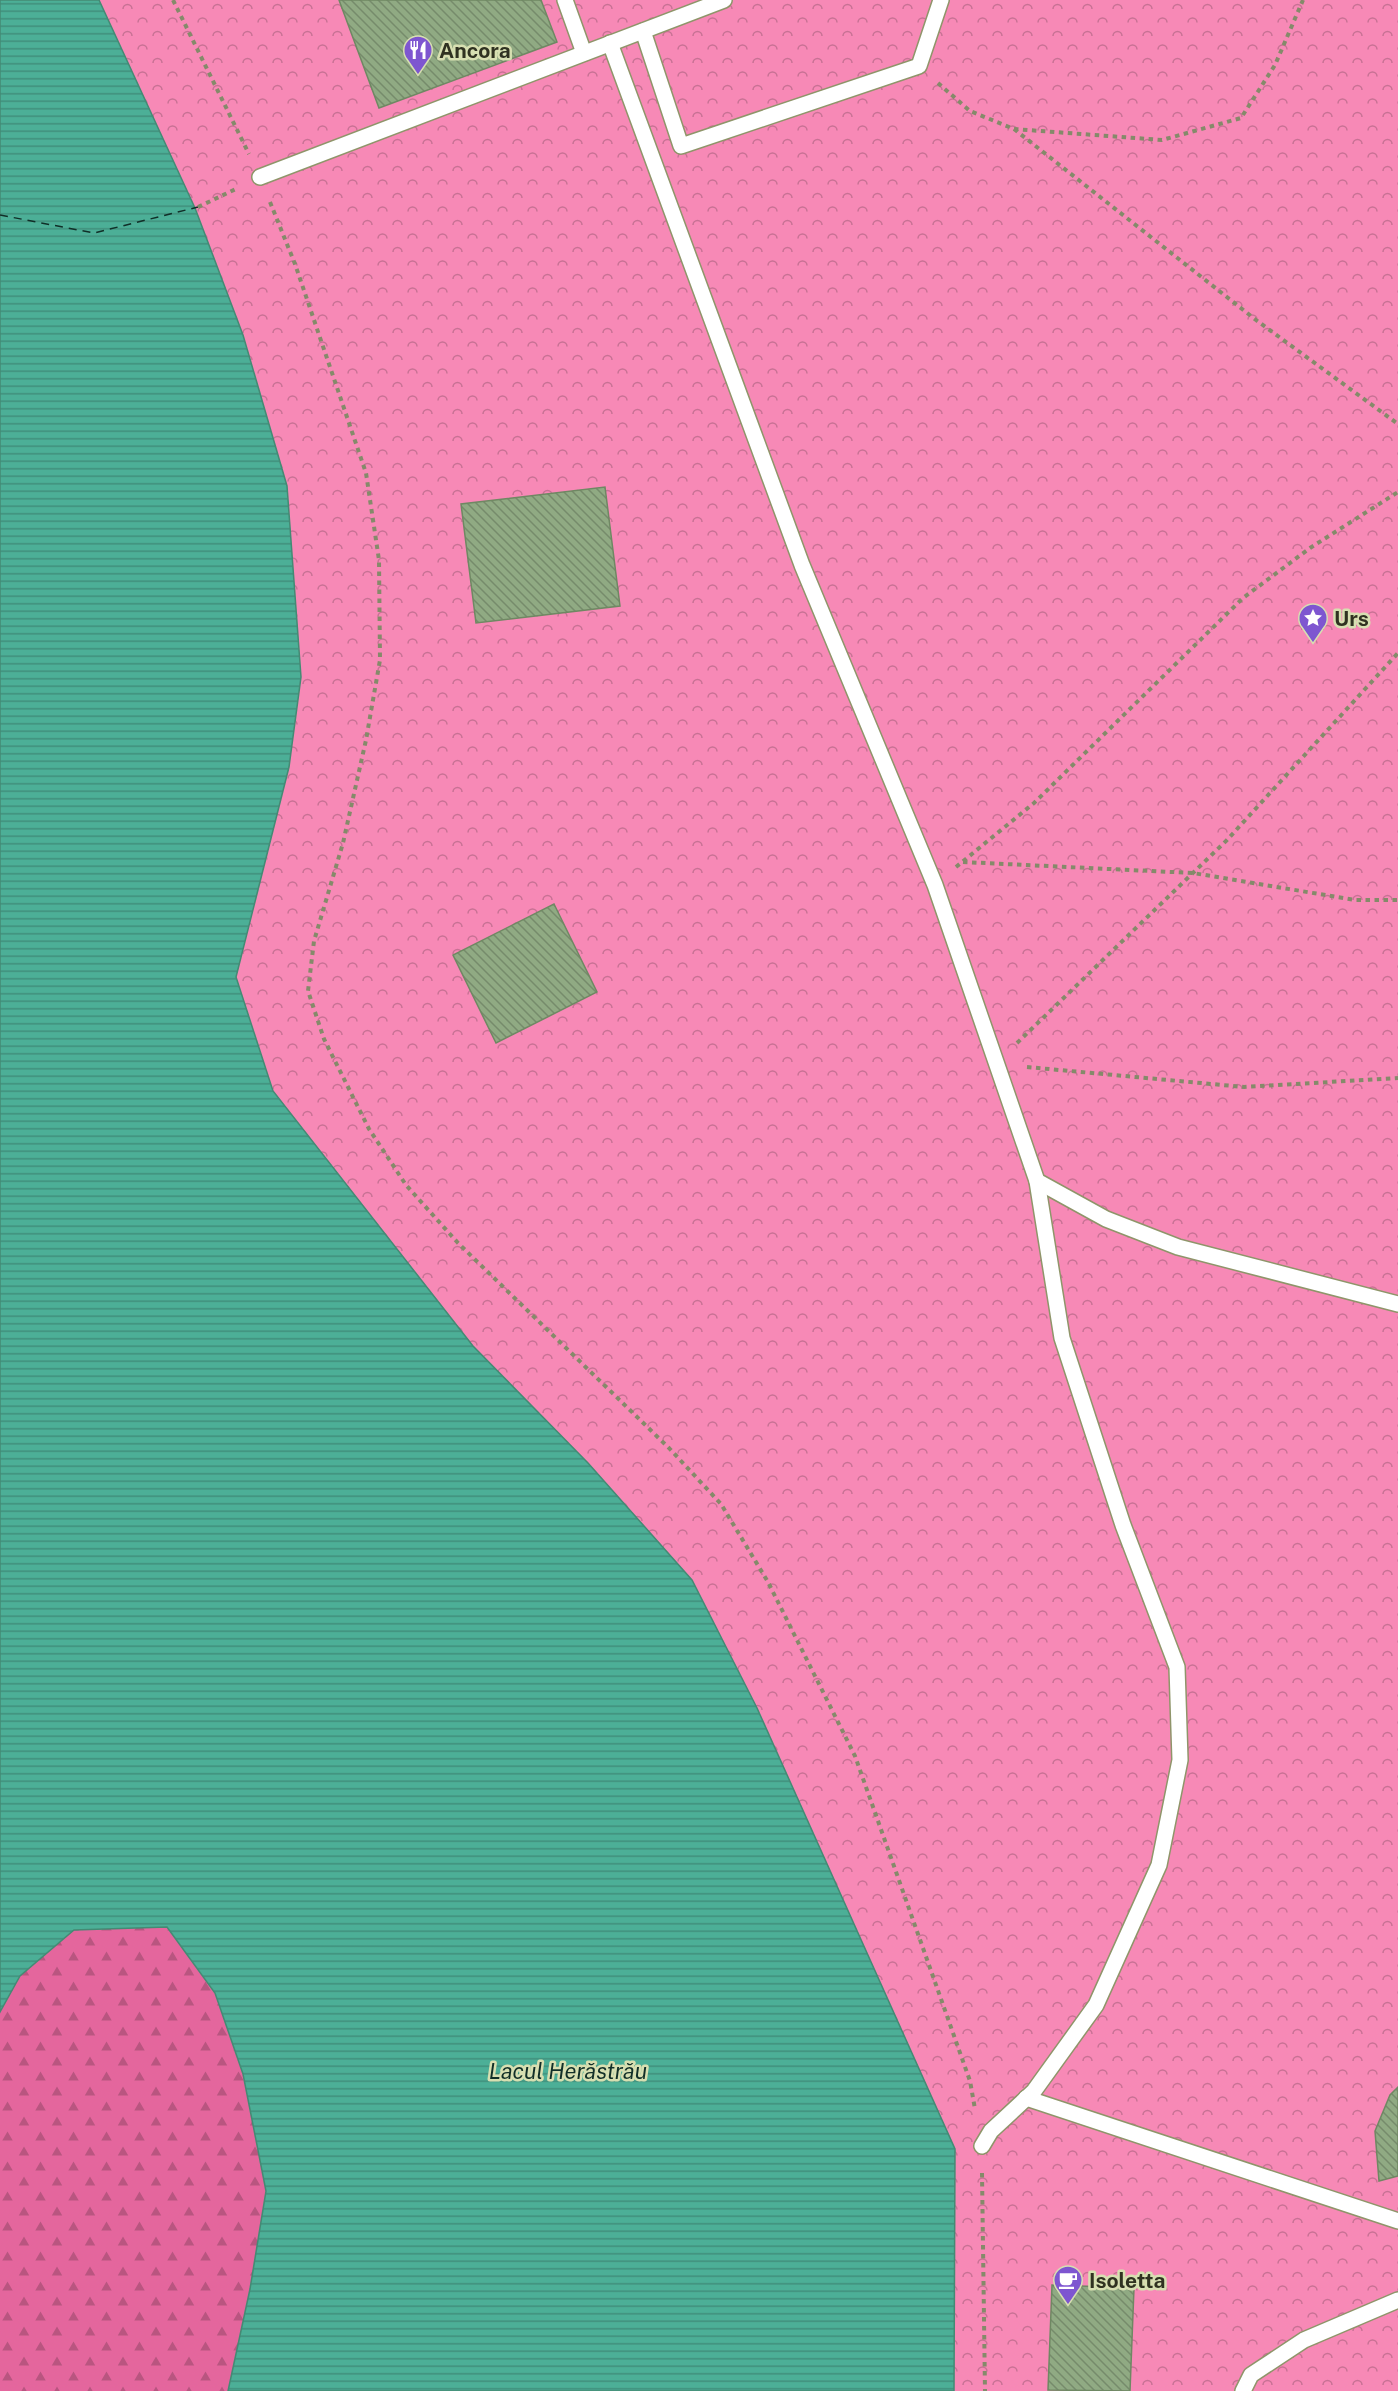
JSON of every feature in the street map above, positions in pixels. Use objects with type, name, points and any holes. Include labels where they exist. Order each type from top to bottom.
[{"type":"lane","points":[[565,0],[584,53]]},
{"type":"lane","points":[[260,177],[724,0]]},
{"type":"lane","points":[[643,31],[681,147],[919,66],[941,0]]},
{"type":"lane","points":[[610,43],[802,565],[935,885],[1036,1181],[1062,1338],[1123,1525],[1177,1667],[1180,1760],[1159,1865],[1096,2005],[1034,2091],[991,2131],[982,2146]]},
{"type":"lane","points":[[1036,1181],[1106,1219],[1178,1247],[1398,1305]]},
{"type":"lane","points":[[1026,2098],[1398,2221]]},
{"type":"lane","points":[[1243,2391],[1251,2375],[1304,2340],[1398,2300]]},
{"type":"path","points":[[173,0],[260,177],[295,264],[366,474],[379,560],[380,660],[343,843],[314,941],[309,981],[308,991],[324,1039],[369,1129],[406,1185],[458,1243],[677,1456],[721,1504],[768,1581],[855,1756],[970,2080],[982,2146],[985,2391]]},
{"type":"path","points":[[1014,129],[1162,140],[1241,118],[1275,65],[1303,0]]},
{"type":"path","points":[[919,66],[970,111],[1014,129],[1256,320],[1398,424]]},
{"type":"path","points":[[198,207],[260,177]]},
{"type":"path","points":[[935,885],[1034,803],[1243,598],[1310,548],[1398,492]]},
{"type":"path","points":[[996,1064],[1227,840],[1398,653]]},
{"type":"path","points":[[963,862],[1193,873],[1355,900],[1398,900]]},
{"type":"path","points":[[996,1064],[1244,1087],[1398,1078]]},
{"type":"green space","points":[[99,0],[1398,0],[1398,2391],[954,2391],[955,2149],[757,1708],[692,1580],[588,1463],[473,1346],[273,1091],[235,977],[289,767],[301,677],[287,486],[243,335],[195,208]]},
{"type":"green space","points":[[167,1927],[215,1993],[243,2074],[266,2191],[250,2289],[228,2391],[0,2391],[0,2012],[20,1976],[74,1930]]},
{"type":"water","name":"Lacul Herăstrău","points":[[0,0],[99,0],[195,208],[243,335],[287,486],[301,677],[289,767],[236,977],[273,1091],[473,1346],[588,1463],[692,1580],[757,1708],[955,2149],[954,2391],[228,2391],[250,2289],[266,2191],[243,2074],[215,1993],[167,1927],[74,1930],[20,1976],[0,2012]]},
{"type":"building","name":"Ancora","points":[[339,0],[541,0],[557,42],[379,108]]},
{"type":"building","points":[[605,487],[620,606],[476,623],[461,504]]},
{"type":"building","points":[[554,904],[597,992],[496,1043],[453,955]]},
{"type":"building","points":[[1398,2087],[1398,2176],[1379,2181],[1375,2131],[1390,2095]]},
{"type":"building","points":[[1052,2285],[1134,2288],[1130,2391],[1048,2390]]},
{"type":"ferry route","points":[[0,215],[94,233],[198,207]]},
{"type":"place","name":"Ancora","points":[[418,76]]},
{"type":"place","name":"Urs","points":[[1313,644]]},
{"type":"place","name":"Isoletta","points":[[1068,2306]]}]
